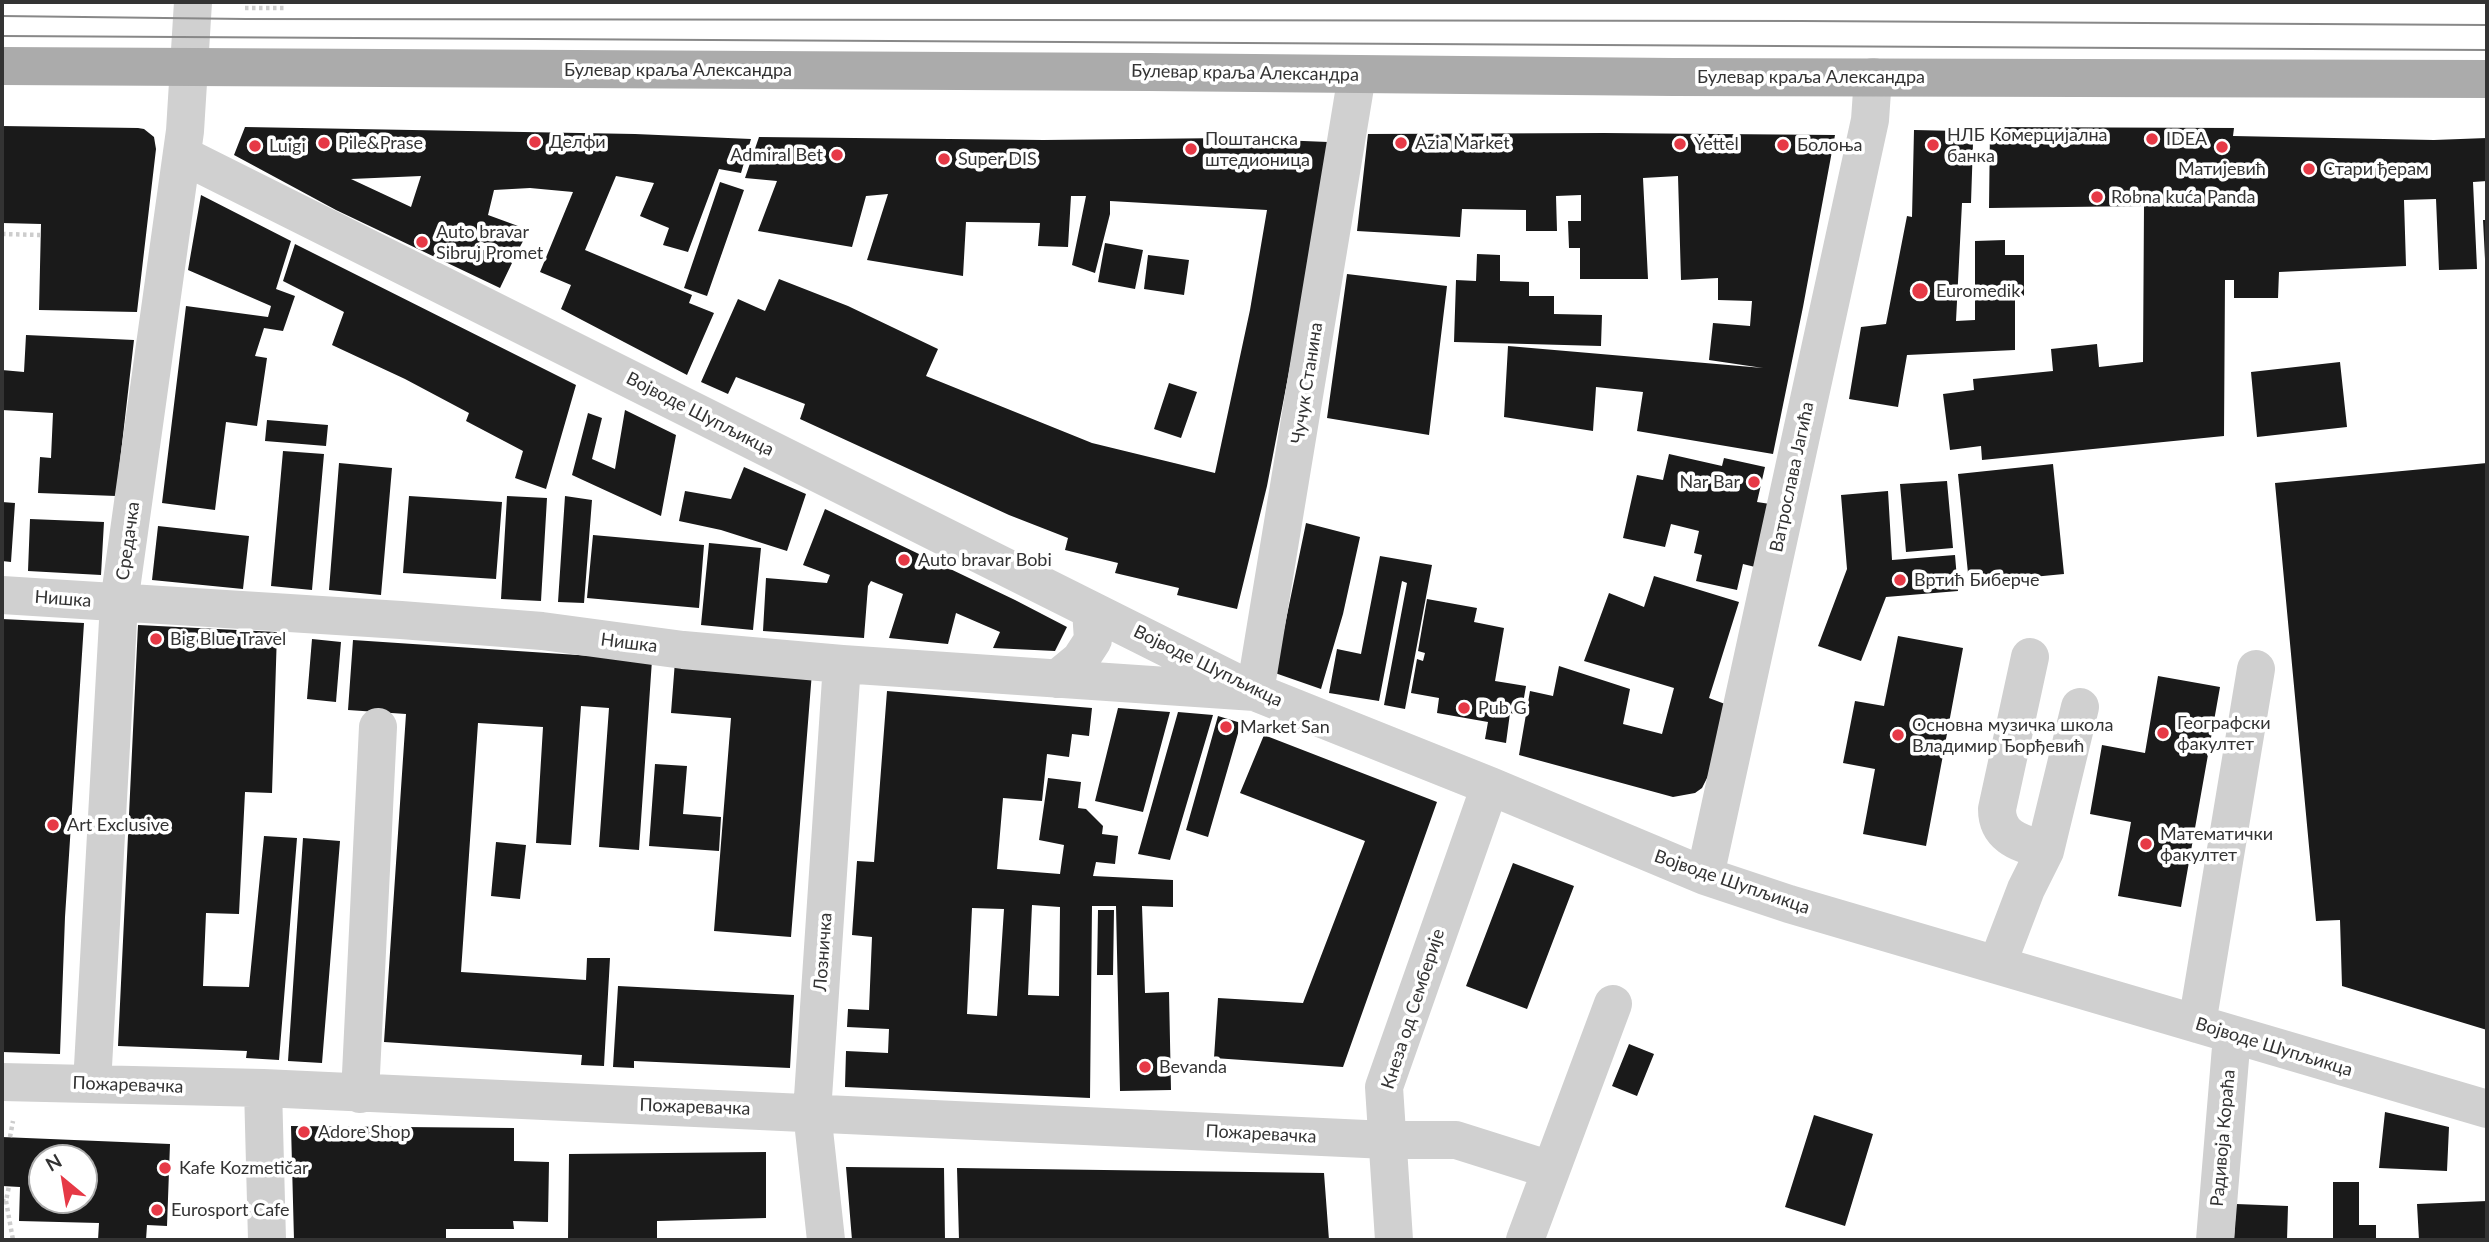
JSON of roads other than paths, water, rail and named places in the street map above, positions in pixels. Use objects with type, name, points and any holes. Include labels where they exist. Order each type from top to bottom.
[{"type":"main road","name":"Булевар краља Александра","points":[[2,65],[1357,75],[2487,79]]},
{"type":"street","name":"Средачка","points":[[92,1084],[119,603],[181,155],[193,2]]},
{"type":"street","name":"Чучук Станина","points":[[1255,692],[1357,75]]},
{"type":"street","name":"Ватрослава Јагића","points":[[1705,876],[1867,134],[1873,77]]},
{"type":"street","name":"Војводе Шупљикца","points":[[181,155],[1255,692],[1705,876],[1789,904],[2487,1109]]},
{"type":"street","name":"Нишка","points":[[2,595],[401,620],[542,631],[683,650],[842,664],[1255,692]]},
{"type":"street","points":[[1058,679],[1080,660],[1093,640],[1091,610]]},
{"type":"street","points":[[2030,657],[1997,819],[2004,832],[2012,839],[2045,851]]},
{"type":"street","name":"Лозничка","points":[[826,1240],[813,1112],[842,664]]},
{"type":"street","name":"Радивоја Кораћа","points":[[2215,1240],[2214,1029],[2256,669]]},
{"type":"street","points":[[1997,965],[2026,889],[2045,851],[2080,707]]},
{"type":"street","points":[[360,1094],[378,727]]},
{"type":"street","name":"Кнеза од Семберије","points":[[1394,1240],[1384,1087],[1490,786]]},
{"type":"street","points":[[1525,1240],[1613,1004]]},
{"type":"street","name":"Пожаревачка","points":[[2,1082],[263,1088],[1387,1140],[1456,1140],[1550,1170]]},
{"type":"street","points":[[263,1088],[267,1240]]},
{"type":"tram line","points":[[2,16],[246,19],[1801,21],[2487,25]]},
{"type":"tram line","points":[[2,36],[2487,50]]},
{"type":"place","name":"IDEA","points":[[2152,139]]},
{"type":"place","name":"Делфи","points":[[535,142]]},
{"type":"place","name":"Pile&Prase","points":[[324,143]]},
{"type":"place","name":"Azia Market","points":[[1401,143]]},
{"type":"place","name":"Yettel","points":[[1680,144]]},
{"type":"place","name":"Болоња","points":[[1783,145]]},
{"type":"place","name":"НЛБ Комерцијална банка","points":[[1933,145]]},
{"type":"place","name":"Luigi","points":[[255,146]]},
{"type":"place","name":"Матијевић","points":[[2222,147]]},
{"type":"place","name":"Поштанска штедионица","points":[[1191,149]]},
{"type":"place","name":"Admiral Bet","points":[[837,155]]},
{"type":"place","name":"Super DIS","points":[[944,159]]},
{"type":"place","name":"Стари ђерам","points":[[2309,169]]},
{"type":"place","name":"Robna kuća Panda","points":[[2097,197]]},
{"type":"place","name":"Auto bravar Sibruj Promet","points":[[422,242]]},
{"type":"place","name":"Euromedik","points":[[1920,291]]},
{"type":"place","name":"Nar Bar","points":[[1754,482]]},
{"type":"place","name":"Auto bravar Bobi","points":[[904,560]]},
{"type":"place","name":"Вртић Биберче","points":[[1900,580]]},
{"type":"place","name":"Big Blue Travel","points":[[156,639]]},
{"type":"place","name":"Pub G","points":[[1464,708]]},
{"type":"place","name":"Market San","points":[[1226,727]]},
{"type":"place","name":"Географски факултет","points":[[2163,733]]},
{"type":"place","name":"Основна музичка школа Владимир Ђорђевић","points":[[1898,735]]},
{"type":"place","name":"Art Exclusive","points":[[53,825]]},
{"type":"place","name":"Математички факултет","points":[[2146,844]]},
{"type":"place","name":"Bevanda","points":[[1145,1067]]},
{"type":"place","name":"Adore Shop","points":[[304,1132]]},
{"type":"place","name":"Kafe Kozmetičar","points":[[165,1168]]},
{"type":"place","name":"Eurosport Cafe","points":[[157,1210]]}]
